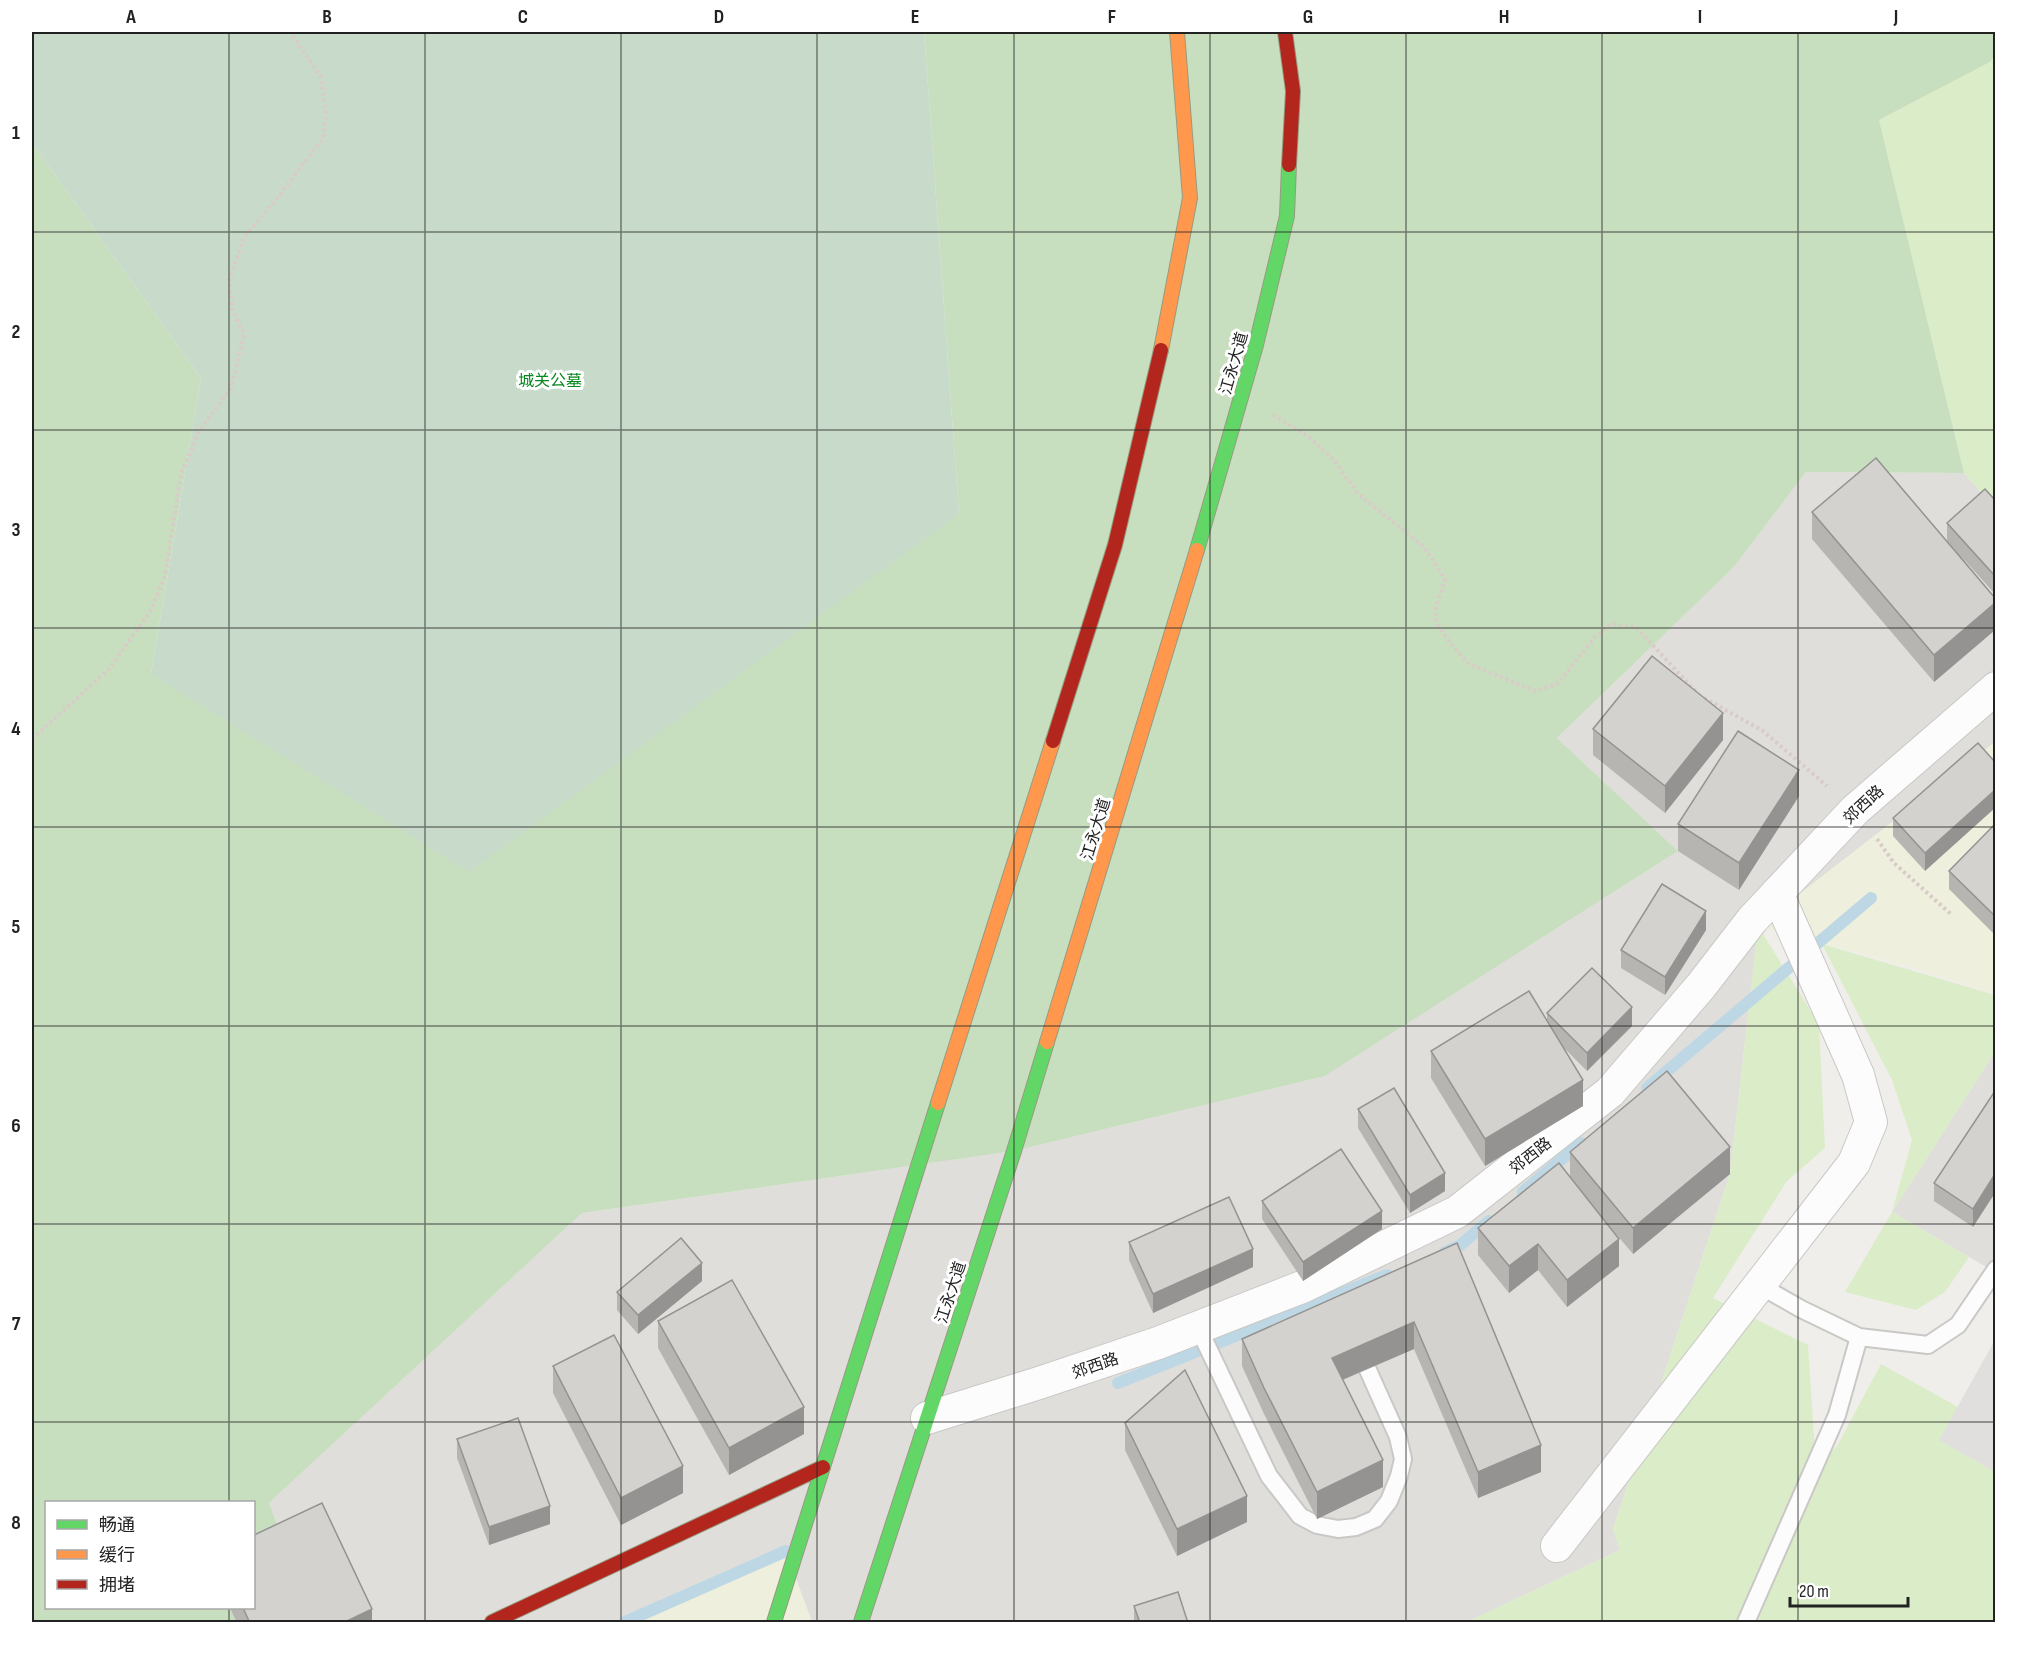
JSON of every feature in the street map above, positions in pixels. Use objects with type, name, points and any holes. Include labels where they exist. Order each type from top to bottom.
[{"type":"main road","points":[[774,1623],[1115,545],[1168,320],[1190,198],[1177,32]]},
{"type":"main road","name":"江永大道","points":[[861,1623],[1014,1151],[1192,569],[1257,345],[1287,216],[1293,91],[1285,32]]},
{"type":"main road","points":[[492,1623],[823,1467]]},
{"type":"street","name":"郊西路","points":[[927,1418],[1199,1330],[1330,1283],[1456,1212],[1610,1092],[1701,986],[1752,920],[1855,810],[1995,688]]},
{"type":"street","points":[[1557,1546],[1854,1163],[1871,1122],[1858,1074],[1777,893]]},
{"type":"lane","points":[[1759,1285],[1801,1309],[1859,1337],[1928,1345],[1958,1325],[1995,1269]]},
{"type":"lane","points":[[1199,1330],[1269,1476],[1300,1516],[1317,1525],[1338,1529],[1356,1527],[1375,1519],[1389,1501],[1403,1460],[1398,1437],[1351,1332]]},
{"type":"lane","points":[[1746,1623],[1837,1415],[1859,1337]]},
{"type":"path","points":[[32,739],[108,670],[150,612],[165,576],[181,474],[199,431],[231,388],[234,377],[244,334],[232,309],[229,281],[244,237],[323,138],[326,112],[321,77],[290,32]]},
{"type":"path","points":[[1241,396],[1308,436],[1334,460],[1358,494],[1424,547],[1445,579],[1436,606],[1436,622],[1469,664],[1535,691],[1557,684],[1596,636],[1611,624],[1636,627],[1698,694],[1763,731],[1855,810],[1894,863],[1952,915]]},
{"type":"shaded area","points":[[1806,472],[1964,473],[1995,508],[1995,742],[1758,927],[1730,1174],[1613,1529],[1620,1550],[1467,1622],[812,1622],[785,1551],[625,1622],[314,1622],[269,1503],[582,1213],[1014,1151],[1325,1076],[1678,851],[1557,738],[1734,567]]},
{"type":"shaded area","points":[[1995,1052],[1995,1272],[1892,1212]]},
{"type":"shaded area","points":[[1995,1340],[1995,1472],[1939,1440]]},
{"type":"green space","name":"城关公墓","points":[[32,32],[924,32],[959,514],[469,872],[151,674],[201,378],[32,143]]},
{"type":"green space","points":[[924,32],[1995,32],[1995,55],[1990,62],[1879,120],[1964,473],[1806,472],[1734,567],[1557,738],[1678,851],[1325,1076],[1014,1151],[582,1213],[269,1503],[314,1622],[32,1622],[32,143],[201,378],[151,674],[959,514]]},
{"type":"green space","points":[[1995,55],[1995,508],[1964,473],[1879,120],[1990,62]]},
{"type":"green space","points":[[1995,742],[1995,994],[1924,971],[1758,926]]},
{"type":"green space","points":[[1758,926],[1819,1024],[1825,1148],[1787,1181],[1713,1298],[1808,1345],[1816,1466],[1837,1446],[1881,1364],[1958,1407],[1940,1440],[1995,1472],[1995,1622],[1467,1622],[1620,1550],[1613,1529],[1730,1174]]},
{"type":"green space","points":[[1822,944],[1995,995],[1995,1052],[1892,1212],[1912,1140],[1892,1080]]},
{"type":"green space","points":[[1892,1212],[1969,1257],[1945,1292],[1916,1310],[1845,1292]]},
{"type":"green space","points":[[786,1551],[812,1622],[625,1622]]},
{"type":"building","points":[[1876,458],[1995,598],[1995,603],[1934,655],[1812,512]]},
{"type":"building","points":[[1985,489],[1995,500],[1995,576],[1947,523]]},
{"type":"building","points":[[1652,656],[1723,713],[1665,786],[1593,729]]},
{"type":"building","points":[[1738,731],[1799,770],[1739,863],[1678,824]]},
{"type":"building","points":[[1978,743],[1995,762],[1995,790],[1925,853],[1893,818]]},
{"type":"building","points":[[1995,826],[1995,916],[1949,871]]},
{"type":"building","points":[[1662,884],[1706,911],[1665,977],[1621,950]]},
{"type":"building","points":[[1592,968],[1632,1007],[1587,1053],[1547,1013]]},
{"type":"building","points":[[1529,991],[1583,1080],[1485,1139],[1431,1051]]},
{"type":"building","points":[[1667,1071],[1730,1147],[1633,1228],[1570,1152]]},
{"type":"building","points":[[1394,1088],[1445,1173],[1410,1195],[1358,1109]]},
{"type":"building","points":[[1995,1091],[1995,1174],[1973,1209],[1934,1183]]},
{"type":"building","points":[[1341,1149],[1382,1211],[1303,1262],[1262,1201]]},
{"type":"building","points":[[1559,1163],[1619,1239],[1567,1280],[1538,1244],[1509,1266],[1478,1228]]},
{"type":"building","points":[[1229,1197],[1253,1249],[1153,1294],[1129,1242]]},
{"type":"building","points":[[681,1238],[702,1263],[638,1315],[617,1292]]},
{"type":"building","points":[[1457,1243],[1541,1445],[1478,1472],[1414,1322],[1332,1358],[1383,1460],[1317,1492],[1264,1388],[1242,1339]]},
{"type":"building","points":[[732,1280],[804,1407],[729,1448],[658,1321]]},
{"type":"building","points":[[614,1335],[683,1466],[621,1498],[553,1366]]},
{"type":"building","points":[[1185,1370],[1247,1496],[1177,1529],[1125,1423]]},
{"type":"building","points":[[518,1418],[550,1506],[489,1527],[457,1439]]},
{"type":"building","points":[[322,1503],[372,1609],[343,1623],[250,1623],[243,1609],[255,1609],[255,1535]]},
{"type":"building","points":[[1178,1592],[1188,1623],[1133,1623],[1139,1620],[1134,1606]]},
{"type":"waterway","points":[[1647,1088],[1871,898]]},
{"type":"waterway","points":[[1523,1192],[1581,1143]]},
{"type":"waterway","points":[[1445,1252],[1459,1246],[1489,1221]]},
{"type":"waterway","points":[[1118,1383],[1387,1275]]},
{"type":"waterway","points":[[625,1622],[786,1551]]},
{"type":"traffic: fast","points":[[1197,550],[1256,345],[1287,216],[1289,165]]},
{"type":"traffic: fast","points":[[861,1622],[1014,1151],[1047,1042]]},
{"type":"traffic: fast","points":[[774,1622],[938,1103]]},
{"type":"traffic: slow","points":[[1161,350],[1190,198],[1177,32]]},
{"type":"traffic: slow","points":[[1047,1042],[1197,550]]},
{"type":"traffic: slow","points":[[938,1103],[1053,741]]},
{"type":"traffic: jam","points":[[1285,32],[1293,91],[1289,165]]},
{"type":"traffic: jam","points":[[1053,741],[1115,545],[1161,350]]},
{"type":"traffic: jam","points":[[492,1622],[823,1467]]}]
